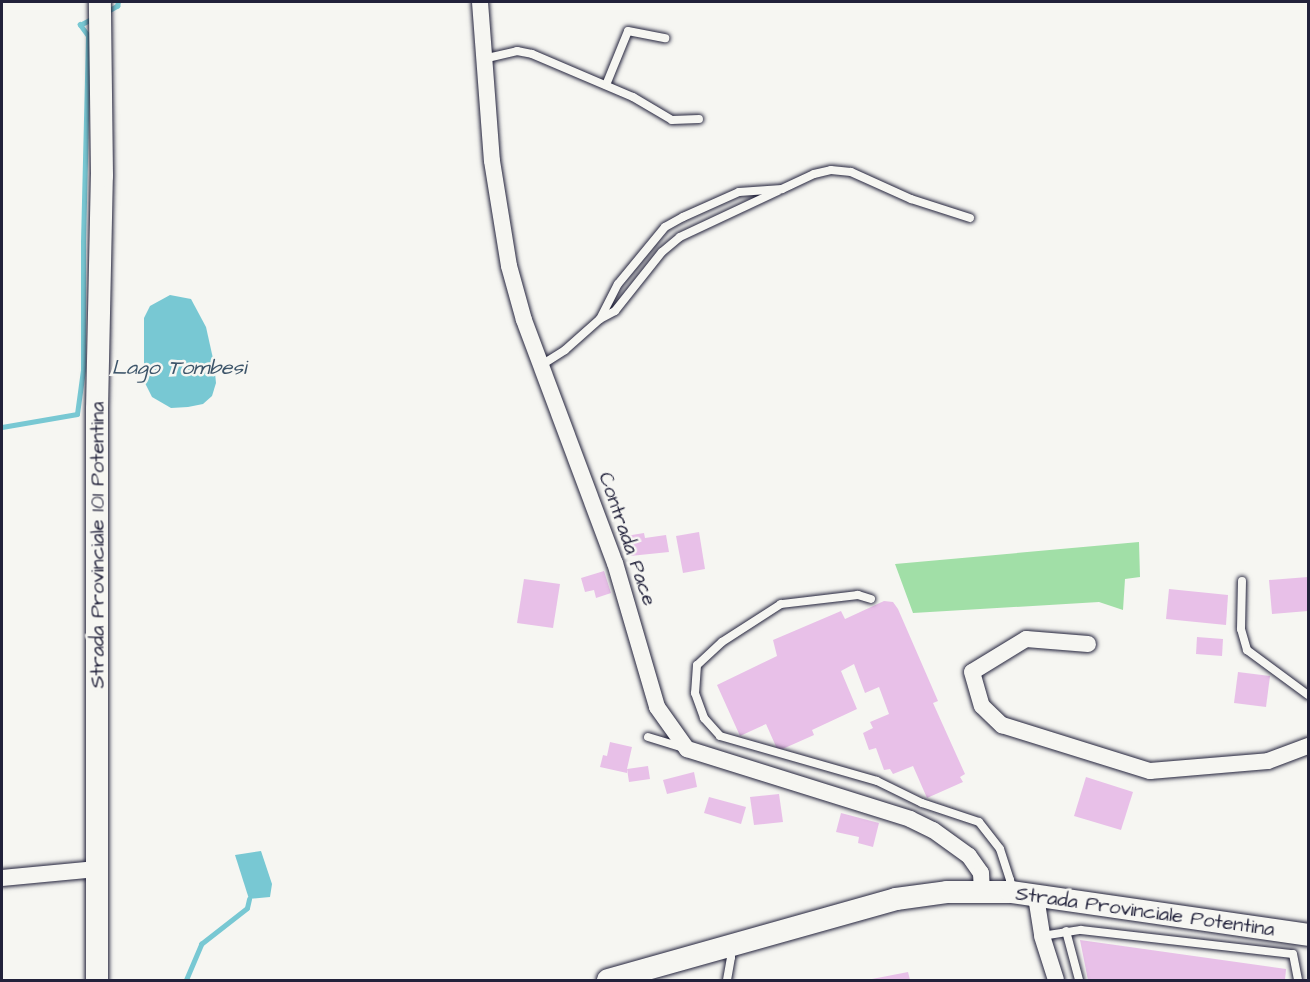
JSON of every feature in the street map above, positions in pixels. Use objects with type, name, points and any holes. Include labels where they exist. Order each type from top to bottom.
[{"type":"main road","name":"Strada Provinciale 101 Potentina","points":[[97,981],[97,419],[102,176],[100,12]]},
{"type":"main road","name":"Strada Provinciale Potentina","points":[[982,891],[1038,895],[1308,939]]},
{"type":"main road","points":[[608,981],[896,899],[947,892],[982,891]]},
{"type":"street","name":"Contrada Pace","points":[[480,2],[483,59],[500,218],[524,320],[543,364],[615,563],[657,707],[687,749]]},
{"type":"street","points":[[1088,644],[1026,639],[972,672],[982,706],[1002,725],[1150,771],[1268,761],[1308,746]]},
{"type":"street","points":[[687,749],[910,819],[933,830],[969,856],[981,873],[982,891]]},
{"type":"street","points":[[2,878],[98,869]]},
{"type":"street","points":[[1038,895],[1042,936],[1056,981]]},
{"type":"lane","points":[[606,85],[627,31],[665,38]]},
{"type":"lane","points":[[483,59],[517,51],[532,54],[606,85],[672,120],[699,119]]},
{"type":"lane","points":[[543,364],[565,350],[600,319],[615,310],[662,252],[680,237],[822,172],[851,172],[911,199],[970,218]]},
{"type":"lane","points":[[600,319],[618,284],[665,227],[738,192],[782,189]]},
{"type":"lane","points":[[1242,581],[1241,629],[1247,650],[1308,695]]},
{"type":"lane","points":[[871,599],[858,595],[781,604],[722,642],[697,665],[695,693],[704,718],[720,736],[878,781],[922,803],[979,822],[1000,849],[1010,880],[1011,892]]},
{"type":"lane","points":[[648,737],[687,749]]},
{"type":"lane","points":[[1042,936],[1081,930],[1293,954],[1298,981]]},
{"type":"lane","points":[[1066,931],[1079,981]]},
{"type":"lane","points":[[727,981],[731,957],[729,947]]},
{"type":"green space","points":[[1139,542],[1140,577],[1125,579],[1123,610],[1099,602],[913,613],[895,564]]},
{"type":"water","name":"Lago Tombesi","points":[[170,295],[191,299],[206,327],[216,383],[212,396],[203,404],[171,408],[152,397],[144,381],[144,318],[150,306]]},
{"type":"water","points":[[261,851],[272,884],[270,897],[249,899],[235,855]]},
{"type":"building","points":[[699,532],[705,569],[683,573],[676,536]]},
{"type":"building","points":[[644,533],[645,538],[666,535],[669,552],[630,556],[626,536]]},
{"type":"building","points":[[604,571],[611,593],[596,598],[594,590],[585,592],[581,578]]},
{"type":"building","points":[[1308,577],[1308,611],[1272,614],[1269,580]]},
{"type":"building","points":[[524,579],[560,584],[553,628],[517,623]]},
{"type":"building","points":[[1169,589],[1228,595],[1226,625],[1166,619]]},
{"type":"building","points":[[884,601],[893,602],[898,609],[938,701],[933,703],[965,774],[960,777],[963,782],[927,798],[913,766],[893,774],[890,769],[884,770],[876,748],[869,750],[863,733],[873,728],[870,722],[889,714],[879,687],[865,693],[854,664],[841,671],[857,709],[812,730],[814,735],[778,751],[766,724],[740,736],[717,685],[777,656],[773,640],[841,611],[845,619]]},
{"type":"building","points":[[1197,637],[1223,639],[1222,656],[1196,654]]},
{"type":"building","points":[[1238,672],[1270,676],[1266,707],[1234,703]]},
{"type":"building","points":[[610,742],[632,747],[627,773],[600,767],[603,755],[607,756]]},
{"type":"building","points":[[648,766],[650,779],[629,782],[627,769]]},
{"type":"building","points":[[694,772],[697,787],[667,794],[663,780]]},
{"type":"building","points":[[1086,777],[1133,792],[1121,830],[1074,816]]},
{"type":"building","points":[[779,794],[783,822],[754,825],[750,797]]},
{"type":"building","points":[[709,797],[746,807],[741,824],[704,813]]},
{"type":"building","points":[[841,813],[879,823],[873,847],[858,843],[859,837],[836,832]]},
{"type":"building","points":[[1080,940],[1286,969],[1285,980],[1088,980]]},
{"type":"building","points":[[908,972],[910,980],[872,980],[872,979]]},
{"type":"waterway","points":[[106,12],[117,6],[118,2]]},
{"type":"waterway","points":[[2,427],[77,414],[83,370],[83,242],[88,36],[80,25],[93,18]]},
{"type":"waterway","points":[[186,980],[201,944],[247,908],[249,899]]}]
